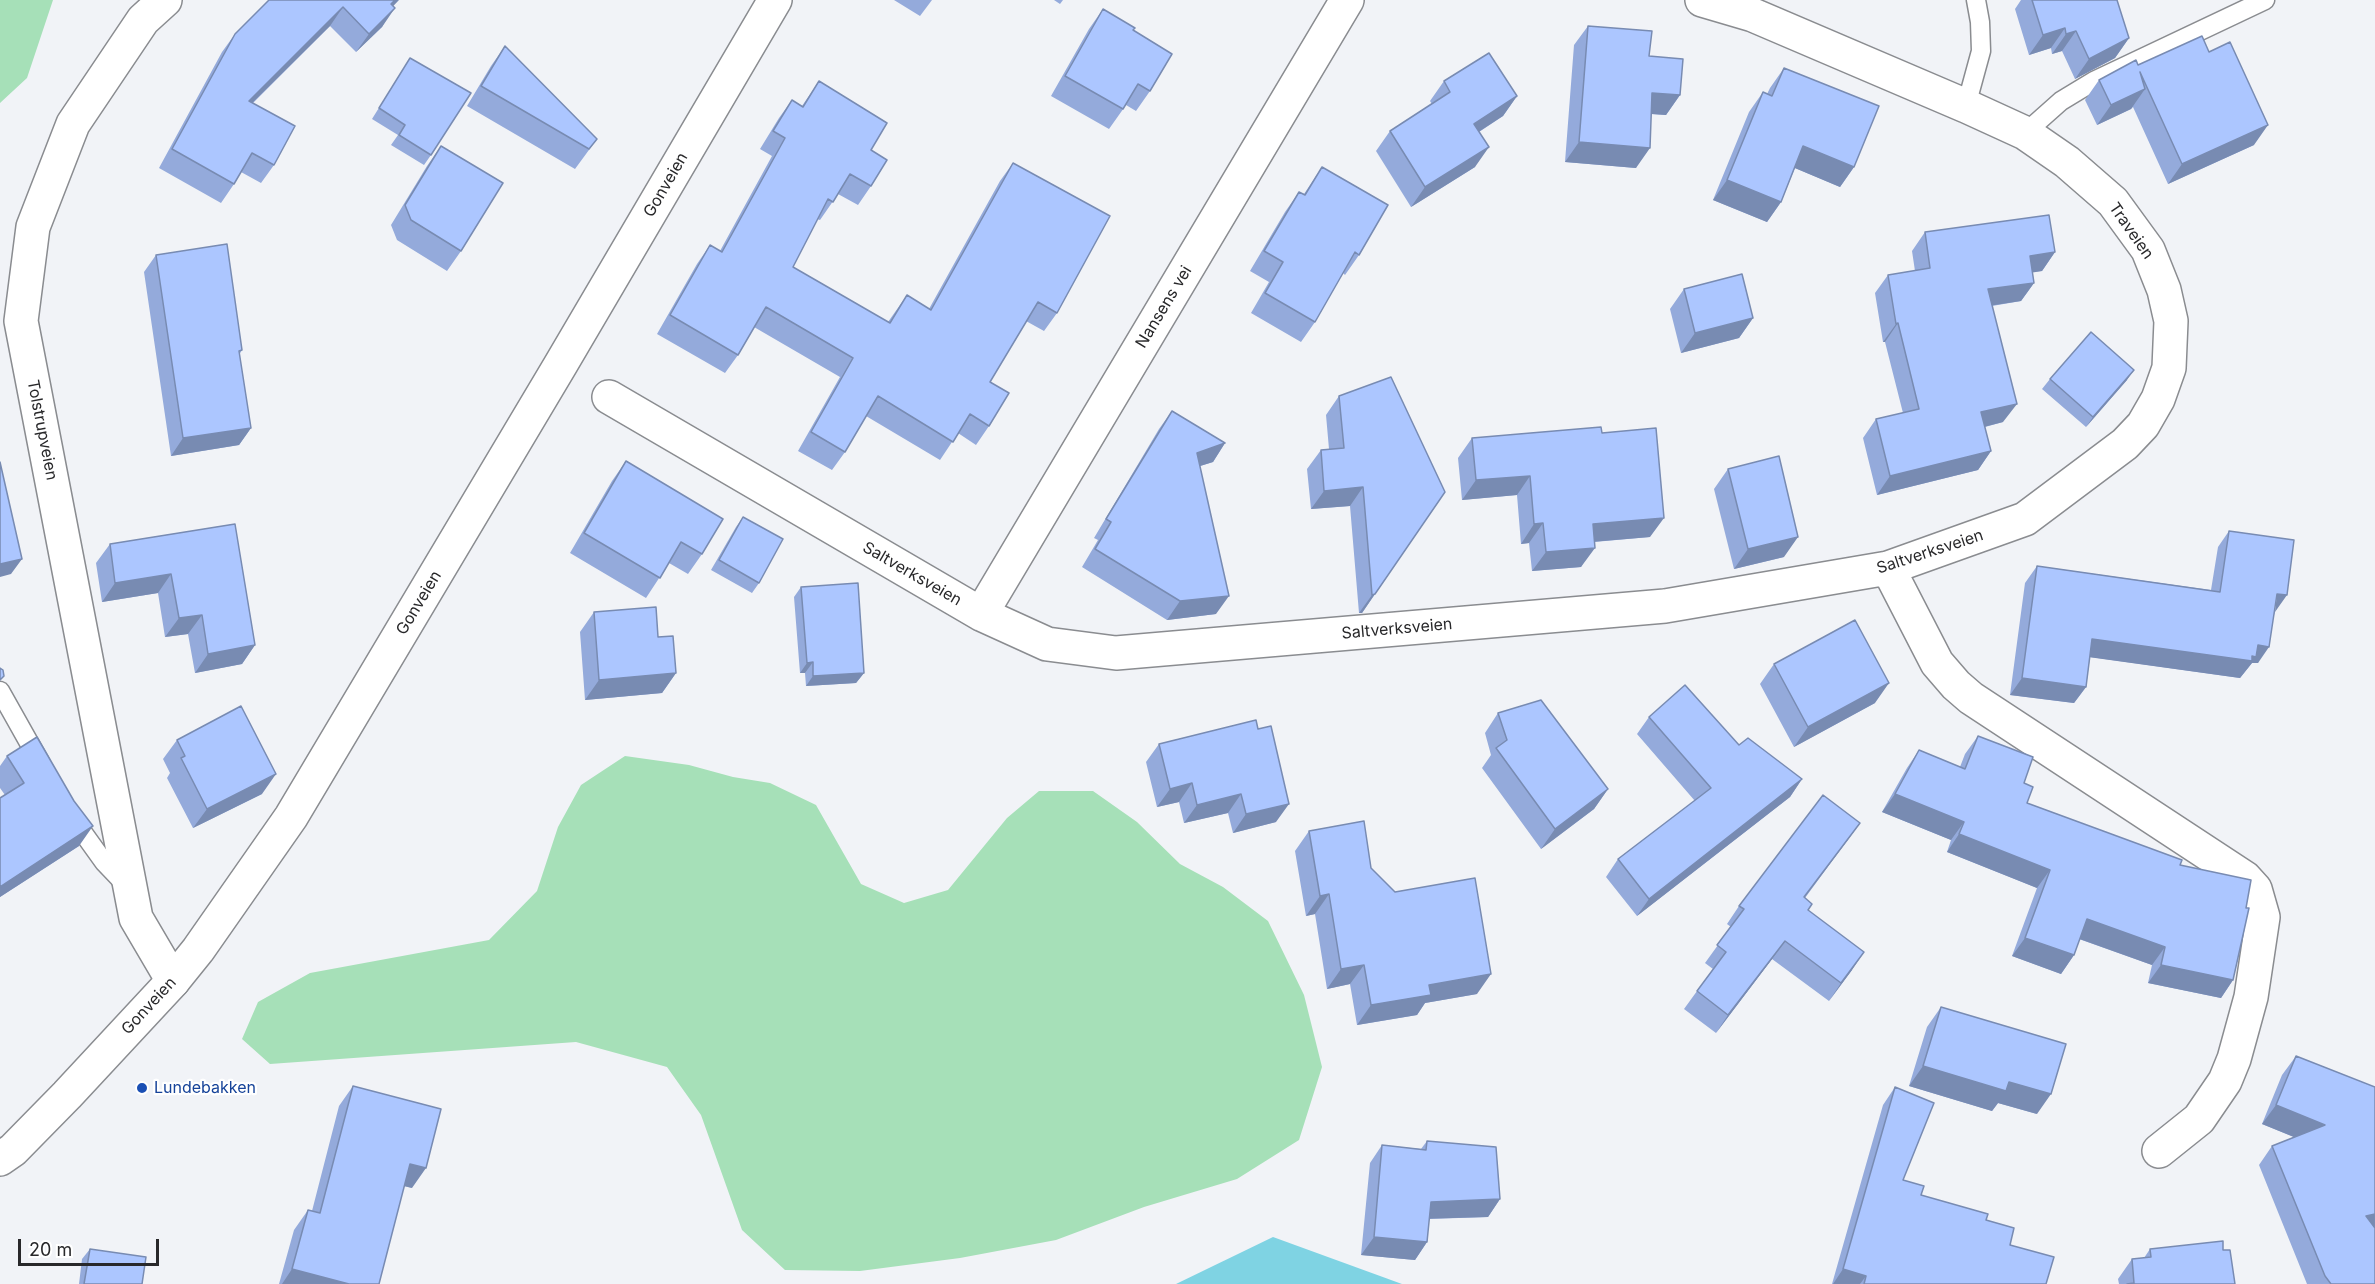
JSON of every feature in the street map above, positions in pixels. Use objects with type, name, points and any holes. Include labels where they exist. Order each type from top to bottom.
[{"type":"street","name":"Tolstrupveien","points":[[165,0],[143,20],[73,124],[33,226],[21,321],[136,918],[173,981]]},
{"type":"street","name":"Gonveien","points":[[0,1159],[13,1150],[67,1095],[173,981],[198,950],[291,817],[775,0]]},
{"type":"street","name":"Nansens vei","points":[[981,614],[1347,0]]},
{"type":"street","name":"Traveien","points":[[1702,0],[1753,15],[1966,106],[2025,133],[2067,162],[2113,202],[2148,250],[2164,290],[2171,321],[2169,368]]},
{"type":"street","name":"Saltverksveien","points":[[609,397],[981,614],[1047,644],[1116,653],[1665,606],[1888,568],[2025,519],[2125,444],[2143,425],[2157,399],[2169,368]]},
{"type":"street","points":[[1888,568],[1937,663],[1956,685],[1971,698],[2245,878],[2255,889],[2263,917],[2251,997],[2234,1059],[2225,1081],[2199,1119],[2159,1151]]},
{"type":"lane","points":[[1966,106],[1981,51],[1980,22],[1976,0]]},
{"type":"lane","points":[[2025,133],[2061,101],[2094,81],[2265,0]]},
{"type":"lane","points":[[0,691],[48,776]]},
{"type":"lane","points":[[64,805],[104,862],[132,892]]},
{"type":"green space","points":[[0,0],[53,0],[27,78],[0,103]]},
{"type":"green space","points":[[625,756],[689,765],[733,777],[770,783],[816,805],[861,884],[904,903],[948,890],[1007,818],[1039,791],[1093,791],[1137,822],[1180,864],[1223,887],[1268,921],[1304,995],[1322,1067],[1299,1140],[1237,1179],[1144,1207],[1056,1240],[960,1258],[860,1271],[785,1270],[742,1230],[701,1115],[667,1067],[576,1042],[270,1064],[242,1039],[258,1002],[310,973],[489,940],[537,891],[558,827],[581,785]]},
{"type":"water","points":[[1273,1237],[1402,1284],[1176,1284]]},
{"type":"building","points":[[269,0],[395,0],[391,4],[395,8],[369,34],[343,7],[249,101],[295,126],[274,165],[252,153],[234,184],[172,149],[235,34]]},
{"type":"building","points":[[2032,0],[2117,0],[2129,38],[2089,59],[2076,31],[2066,34],[2065,28],[2043,35]]},
{"type":"building","points":[[1103,9],[1172,54],[1150,91],[1138,84],[1123,109],[1065,76]]},
{"type":"building","points":[[1588,26],[1652,31],[1649,56],[1683,59],[1680,95],[1652,93],[1650,148],[1579,142]]},
{"type":"building","points":[[2202,36],[2209,52],[2230,42],[2268,125],[2182,164],[2140,72],[2145,89],[2111,105],[2099,80],[2136,60],[2138,65]]},
{"type":"building","points":[[505,46],[597,139],[589,149],[481,86]]},
{"type":"building","points":[[1489,53],[1517,96],[1474,124],[1489,147],[1425,187],[1390,131],[1450,92],[1444,81]]},
{"type":"building","points":[[410,58],[471,93],[431,155],[399,135],[405,125],[379,108]]},
{"type":"building","points":[[1784,68],[1879,106],[1854,167],[1803,146],[1781,202],[1727,180],[1763,92],[1772,96]]},
{"type":"building","points":[[819,81],[887,123],[871,150],[887,160],[871,186],[850,174],[833,202],[828,199],[793,267],[890,323],[907,295],[931,310],[1013,163],[1110,216],[1057,313],[1038,302],[990,382],[1009,393],[989,426],[970,414],[953,442],[878,396],[845,452],[811,432],[853,358],[766,307],[738,355],[670,315],[710,245],[722,252],[785,138],[773,131],[792,100],[803,107]]},
{"type":"building","points":[[441,146],[503,183],[461,251],[411,220],[405,205]]},
{"type":"building","points":[[1322,167],[1388,205],[1359,255],[1355,252],[1315,322],[1265,293],[1283,262],[1264,251],[1299,192],[1305,195]]},
{"type":"building","points":[[2049,215],[2055,252],[2030,256],[2034,283],[1988,289],[2017,404],[1981,412],[1991,451],[1890,476],[1876,419],[1919,409],[1898,323],[1896,324],[1888,275],[1930,268],[1925,232]]},
{"type":"building","points":[[227,244],[242,350],[239,351],[251,428],[183,438],[156,255]]},
{"type":"building","points":[[1742,274],[1753,318],[1695,333],[1684,289]]},
{"type":"building","points":[[2091,332],[2134,370],[2093,417],[2050,379]]},
{"type":"building","points":[[1391,377],[1445,492],[1375,594],[1372,595],[1363,487],[1324,491],[1321,450],[1344,448],[1339,396]]},
{"type":"building","points":[[1172,411],[1225,443],[1197,453],[1229,596],[1180,601],[1095,549],[1111,522],[1106,519]]},
{"type":"building","points":[[1601,427],[1602,433],[1656,428],[1664,518],[1593,524],[1595,548],[1546,552],[1543,523],[1534,524],[1530,476],[1476,480],[1472,438]]},
{"type":"building","points":[[1779,456],[1798,537],[1748,549],[1728,469]]},
{"type":"building","points":[[626,461],[723,519],[702,554],[681,542],[660,578],[584,533]]},
{"type":"building","points":[[0,462],[22,559],[0,564]]},
{"type":"building","points":[[743,517],[783,539],[759,583],[719,560]]},
{"type":"building","points":[[235,524],[255,645],[208,654],[202,615],[179,618],[171,574],[115,583],[110,544]]},
{"type":"building","points":[[2229,531],[2294,540],[2287,595],[2277,594],[2269,647],[2258,645],[2256,657],[2252,656],[2252,661],[2092,639],[2086,687],[2022,678],[2037,566],[2220,592]]},
{"type":"building","points":[[858,583],[864,673],[813,676],[813,662],[807,663],[801,587]]},
{"type":"building","points":[[656,607],[658,637],[673,636],[676,673],[599,680],[594,612]]},
{"type":"building","points":[[1855,620],[1889,683],[1808,727],[1774,664]]},
{"type":"building","points":[[0,668],[4,676],[0,680]]},
{"type":"building","points":[[1685,685],[1739,745],[1748,738],[1802,779],[1649,899],[1618,859],[1711,788],[1649,717]]},
{"type":"building","points":[[1541,700],[1608,789],[1555,829],[1496,748],[1507,740],[1498,713]]},
{"type":"building","points":[[241,706],[276,774],[207,809],[181,758],[185,756],[177,740]]},
{"type":"building","points":[[1256,720],[1258,729],[1271,726],[1289,804],[1246,814],[1241,794],[1197,805],[1192,783],[1170,789],[1159,744]]},
{"type":"building","points":[[1978,736],[2033,757],[2024,783],[2033,787],[2027,803],[2182,860],[2180,865],[2251,880],[2246,908],[2249,908],[2233,980],[2161,965],[2165,947],[2087,919],[2074,955],[2025,938],[2050,870],[1959,834],[1964,822],[1895,794],[1919,750],[1965,769]]},
{"type":"building","points":[[37,737],[74,801],[93,826],[0,887],[0,798],[24,783],[7,756]]},
{"type":"building","points":[[1823,795],[1860,823],[1804,897],[1812,904],[1808,910],[1864,952],[1841,983],[1785,941],[1728,1015],[1697,991],[1726,952],[1717,945],[1744,909],[1739,906]]},
{"type":"building","points":[[1364,821],[1371,868],[1395,892],[1475,878],[1491,974],[1429,985],[1431,995],[1371,1005],[1364,965],[1341,969],[1329,894],[1320,896],[1309,831]]},
{"type":"building","points":[[1941,1007],[2066,1044],[2051,1094],[2009,1082],[2006,1091],[1923,1066]]},
{"type":"building","points":[[2296,1056],[2375,1087],[2375,1214],[2366,1216],[2375,1228],[2375,1284],[2331,1284],[2325,1276],[2272,1146],[2325,1125],[2276,1105]]},
{"type":"building","points":[[353,1086],[441,1109],[426,1168],[410,1164],[379,1284],[349,1284],[292,1269],[308,1210],[320,1213]]},
{"type":"building","points":[[1895,1087],[1934,1103],[1903,1180],[1924,1186],[1921,1195],[1988,1214],[1986,1220],[2014,1228],[2010,1245],[2054,1257],[2046,1284],[1864,1284],[1866,1276],[1843,1269]]},
{"type":"building","points":[[1427,1141],[1496,1147],[1500,1199],[1431,1202],[1427,1242],[1374,1237],[1382,1145],[1426,1150]]},
{"type":"building","points":[[2223,1241],[2223,1250],[2230,1250],[2235,1284],[2127,1284],[2134,1283],[2132,1259],[2151,1257],[2150,1249]]},
{"type":"building","points":[[90,1249],[146,1257],[142,1284],[84,1284]]},
{"type":"place","name":"Lundebakken","points":[[142,1088]]}]
